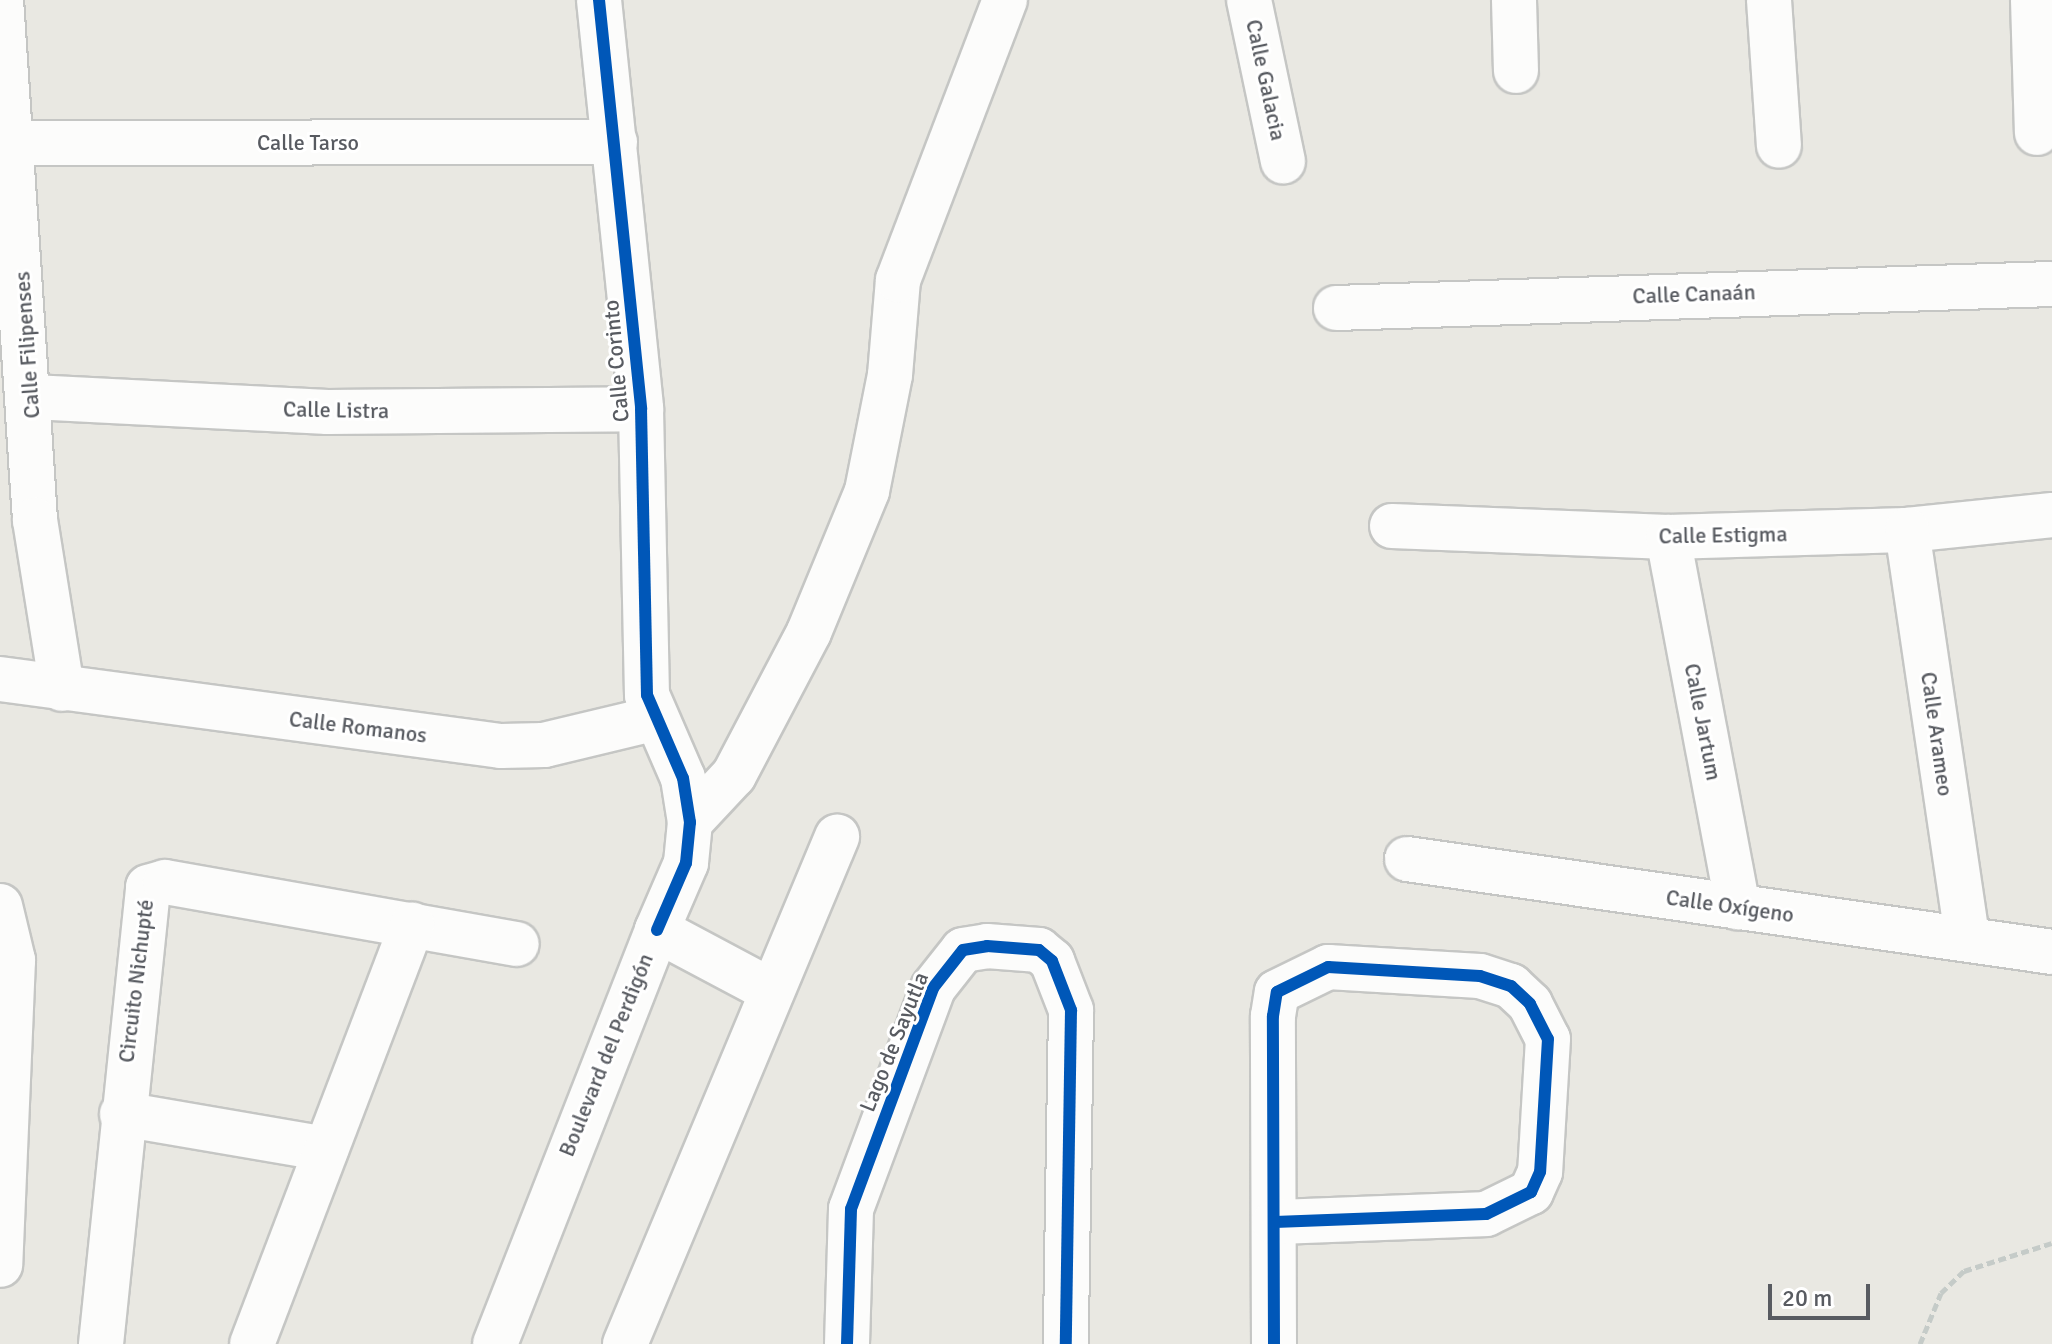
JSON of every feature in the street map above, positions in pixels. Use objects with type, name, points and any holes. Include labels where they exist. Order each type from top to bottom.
[{"type":"street","name":"Calle Filipenses","points":[[1,0],[7,143],[32,397],[35,520],[62,689]]},
{"type":"street","name":"Calle Corinto","points":[[599,0],[641,409],[652,719]]},
{"type":"street","points":[[690,822],[734,775],[809,632],[867,491],[901,267],[1005,0]]},
{"type":"street","name":"Calle Galacia","points":[[1249,0],[1283,161]]},
{"type":"street","points":[[1514,0],[1516,71]]},
{"type":"street","points":[[1769,0],[1779,146]]},
{"type":"street","points":[[2033,0],[2037,133]]},
{"type":"street","name":"Calle Tarso","points":[[7,143],[615,142]]},
{"type":"street","name":"Calle Canaán","points":[[1336,308],[2052,284]]},
{"type":"street","name":"Calle Listra","points":[[32,397],[328,412],[641,409]]},
{"type":"street","name":"Calle Estigma","points":[[1392,526],[1668,537],[1907,530],[2052,515]]},
{"type":"street","name":"Calle Arameo","points":[[1907,530],[1967,938]]},
{"type":"street","name":"Calle Jartum","points":[[1668,537],[1738,907]]},
{"type":"street","name":"Calle Romanos","points":[[0,679],[501,746],[544,745],[652,719]]},
{"type":"street","points":[[652,719],[683,778],[690,822],[686,863],[657,930]]},
{"type":"street","points":[[625,1344],[770,990],[837,837]]},
{"type":"street","name":"Calle Oxígeno","points":[[1407,859],[2052,952]]},
{"type":"street","name":"Circuito Nichupté","points":[[101,1344],[122,1114],[148,887],[165,882],[517,944]]},
{"type":"street","points":[[0,906],[13,960],[0,1265]]},
{"type":"street","points":[[252,1344],[412,925]]},
{"type":"street","name":"Boulevard del Perdigón","points":[[495,1344],[657,930],[770,990]]},
{"type":"street","name":"Lago de Sayutla","points":[[847,1344],[851,1209],[933,988],[963,950],[987,946],[1039,950],[1052,961],[1071,1010],[1066,1344]]},
{"type":"street","points":[[1274,1222],[1486,1214],[1531,1192],[1540,1172],[1548,1039],[1530,1004],[1511,986],[1480,976],[1328,967],[1277,992],[1274,1222],[1274,1344]]},
{"type":"street","points":[[122,1114],[326,1149]]},
{"type":"path","points":[[1920,1344],[1941,1293],[1964,1271],[2052,1243]]},
{"type":"cycle path","points":[[599,0],[641,409],[647,695],[683,778],[690,822],[686,863],[657,930]]},
{"type":"cycle path","points":[[847,1344],[851,1209],[933,988],[963,950],[987,946],[1039,950],[1052,961],[1071,1010],[1066,1344]]},
{"type":"cycle path","points":[[1274,1222],[1486,1214],[1531,1192],[1540,1172],[1548,1039],[1530,1004],[1511,986],[1480,976],[1328,967],[1277,992],[1273,1016],[1274,1344]]}]
